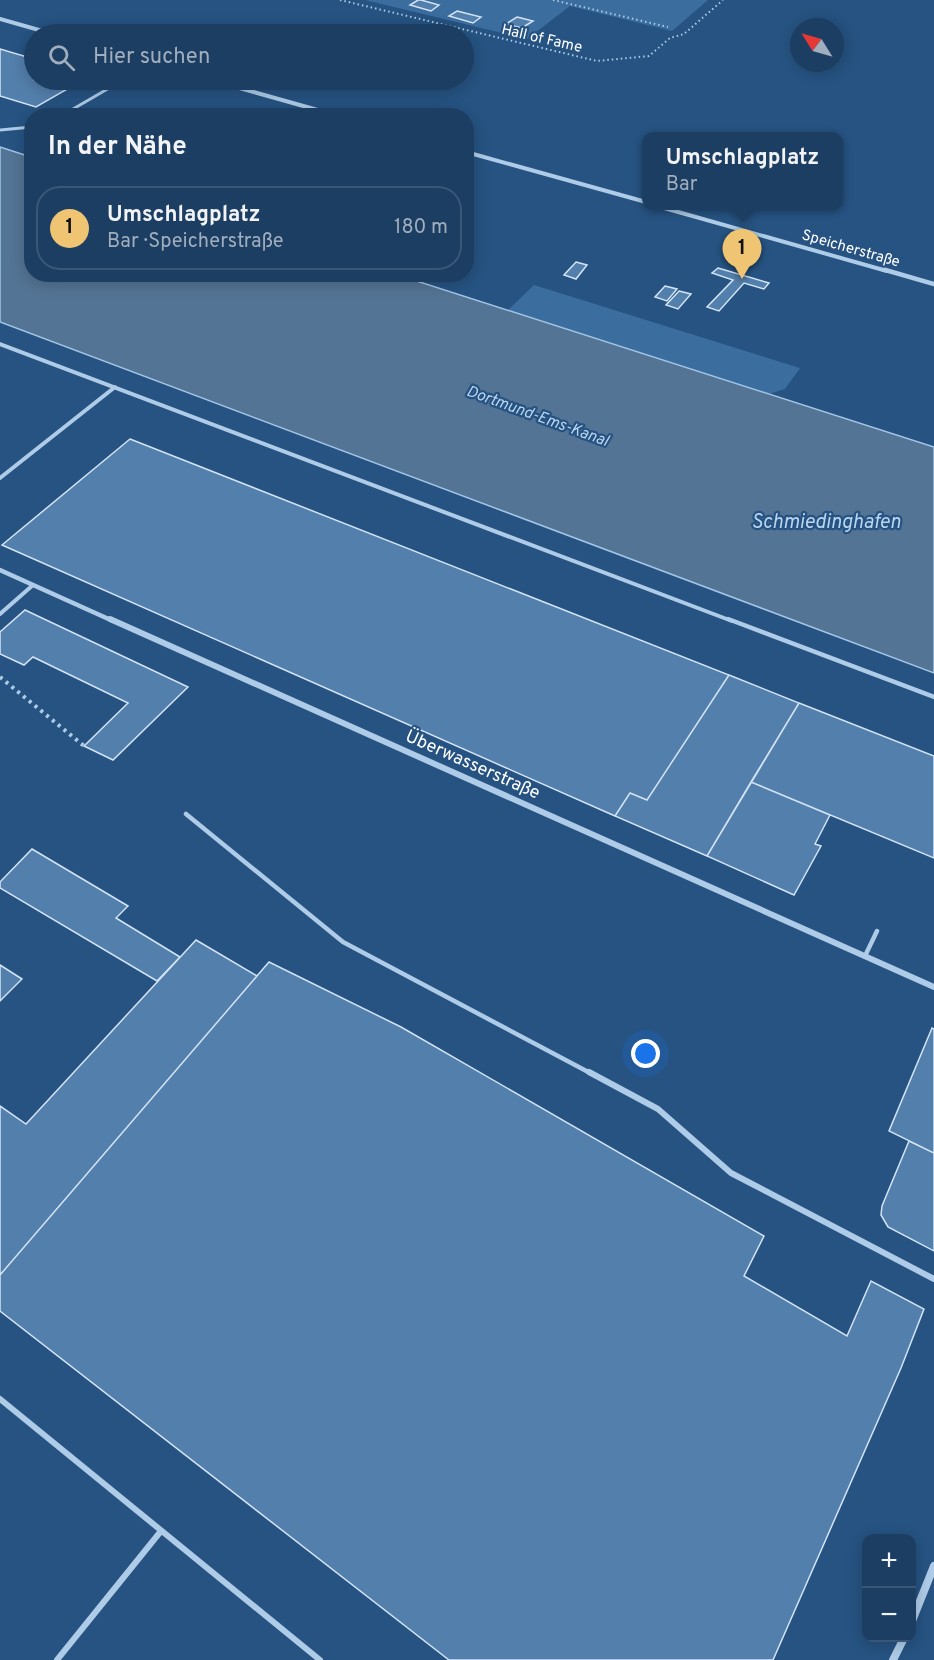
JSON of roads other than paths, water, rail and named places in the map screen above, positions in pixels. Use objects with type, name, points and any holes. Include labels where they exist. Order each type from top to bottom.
[{"type":"street","points":[[0,19],[24,26]]},
{"type":"street","points":[[247,90],[311,108]]},
{"type":"street","points":[[474,154],[642,201]]},
{"type":"street","name":"Speicherstraße","points":[[671,210],[934,284]]},
{"type":"street","name":"Überwasserstraße","points":[[0,570],[934,987]]},
{"type":"street","points":[[916,1611],[934,1566]]},
{"type":"street","points":[[893,1660],[902,1642]]},
{"type":"lane","points":[[75,108],[106,90]]},
{"type":"lane","points":[[0,130],[24,129]]},
{"type":"lane","points":[[0,344],[934,697]]},
{"type":"lane","points":[[0,478],[115,387]]},
{"type":"lane","points":[[0,614],[33,585]]},
{"type":"lane","points":[[186,814],[343,942],[658,1109],[731,1173],[934,1279]]},
{"type":"lane","points":[[865,956],[877,931]]},
{"type":"lane","points":[[0,1399],[320,1660]]},
{"type":"lane","points":[[57,1660],[161,1531]]},
{"type":"water","name":"Schmiedinghafen","points":[[0,147],[24,155],[24,282],[420,282],[934,447],[934,673],[0,322]]},
{"type":"place","name":"Umschlagplatz","points":[[742,279]]},
{"type":"water label","name":"Dortmund-Ems-Kanal","points":[[538,415]]}]
